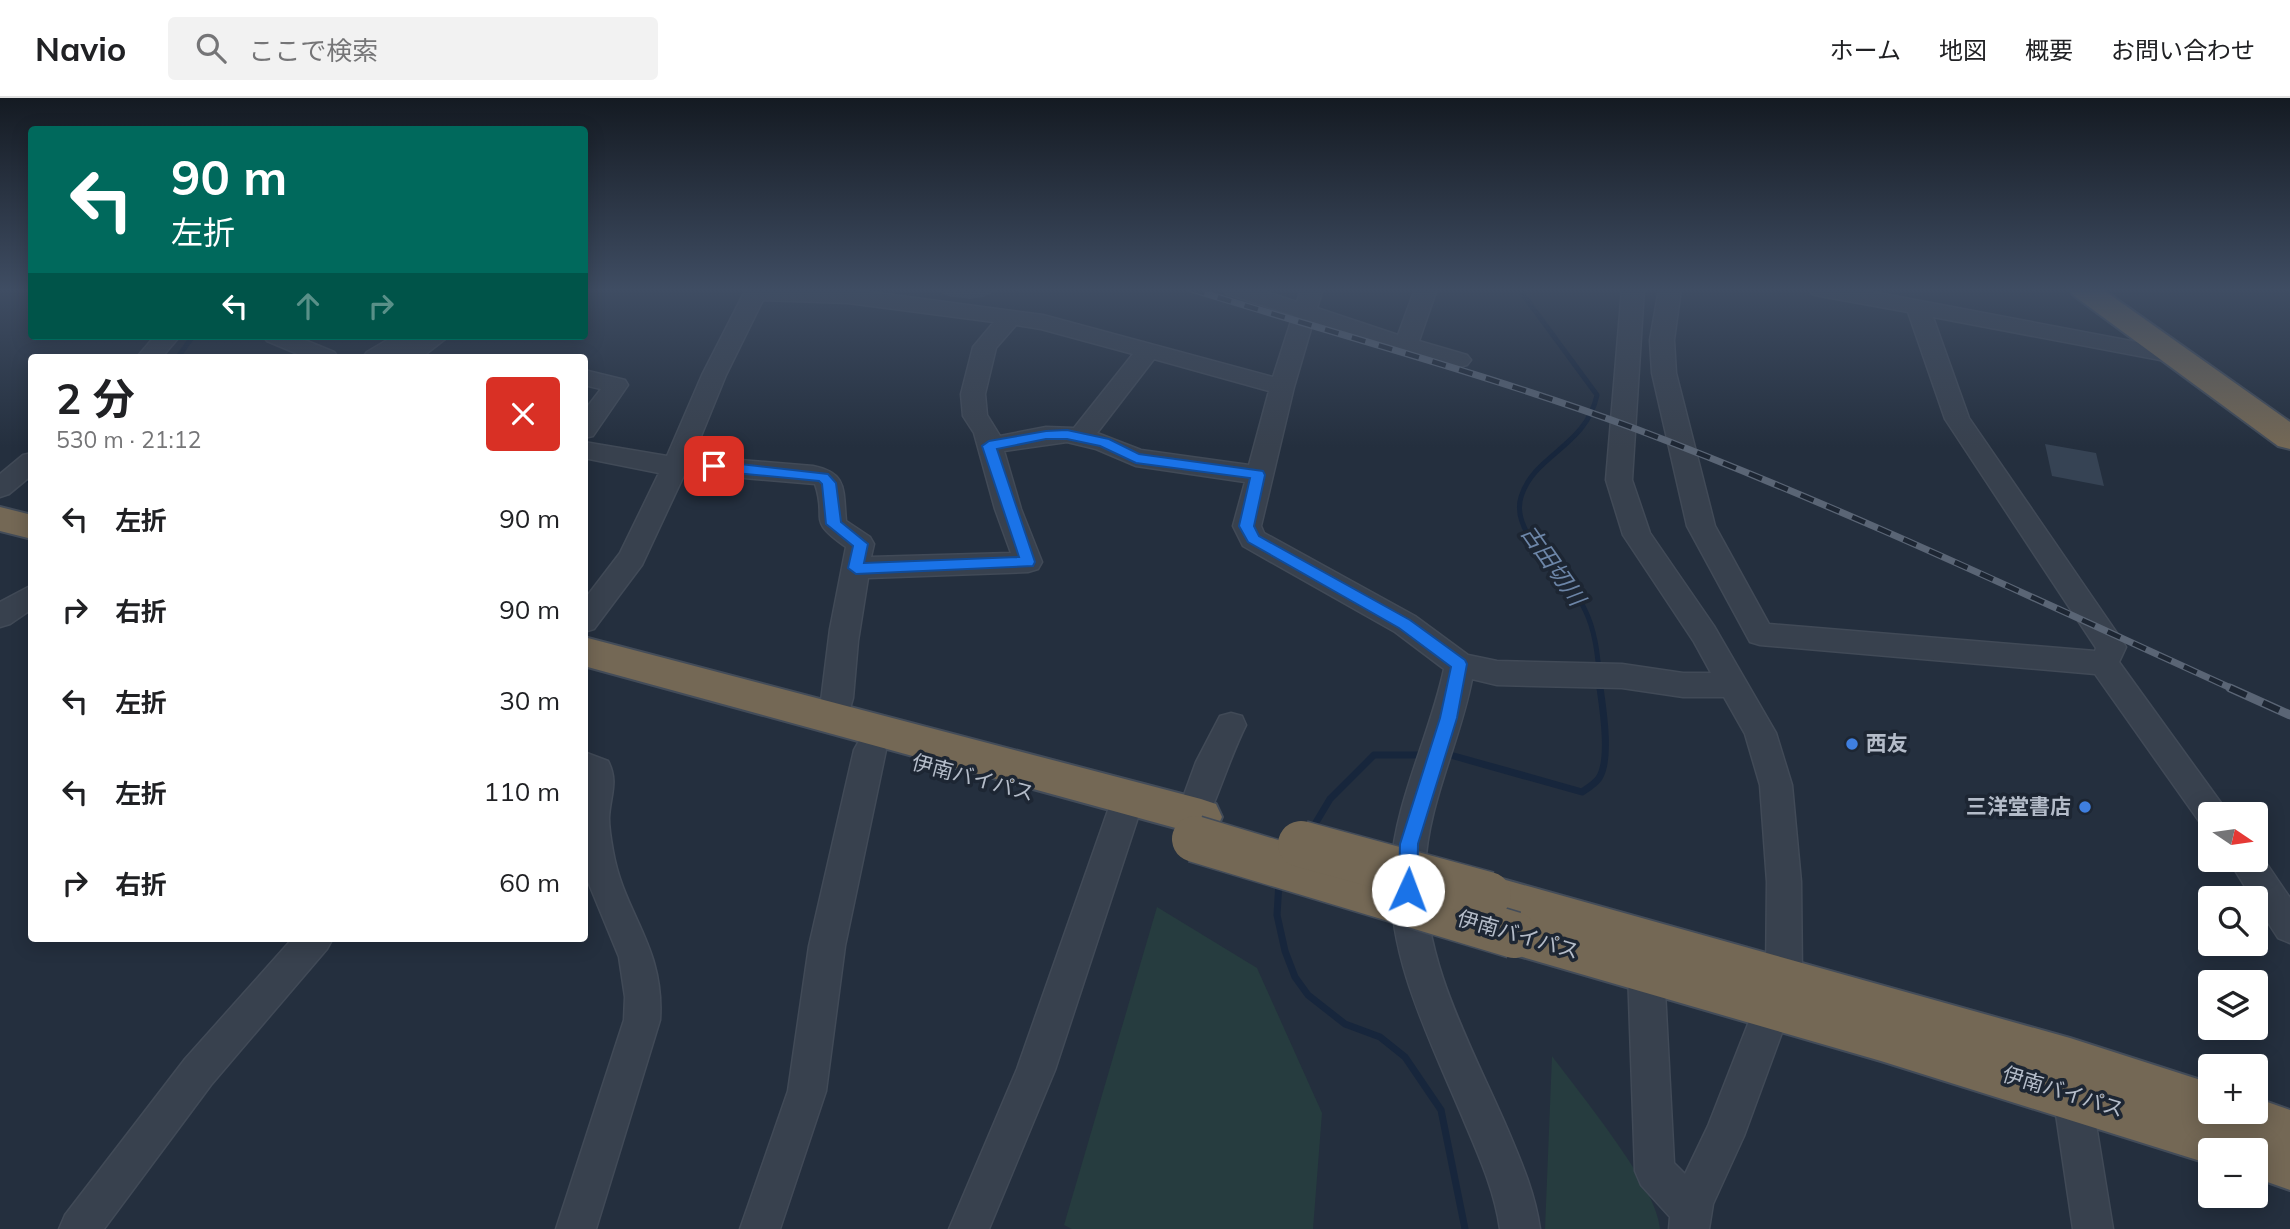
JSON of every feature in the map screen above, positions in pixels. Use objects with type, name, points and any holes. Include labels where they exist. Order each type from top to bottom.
[{"type":"highway","points":[[2156,342],[2290,438]]},
{"type":"highway","points":[[0,496],[28,503]]},
{"type":"highway","points":[[0,519],[28,526]]},
{"type":"highway","name":"伊南バイパス","points":[[588,652],[834,717],[1125,807]]},
{"type":"highway","name":"伊南バイパス","points":[[588,678],[870,750],[1196,823],[1488,895],[2208,1138]]},
{"type":"highway","name":"伊南バイパス","points":[[1196,823],[1514,935],[1646,971],[1779,992],[2070,1062],[2198,1104]]},
{"type":"highway","points":[[2257,1124],[2290,1135]]},
{"type":"highway","points":[[2268,1157],[2290,1164]]},
{"type":"street","points":[[289,342],[319,354]]},
{"type":"street","points":[[380,354],[401,342]]},
{"type":"street","points":[[410,354],[428,342]]},
{"type":"street","points":[[588,616],[632,558],[731,342]]},
{"type":"street","points":[[856,568],[1028,562],[986,432],[975,416],[972,394],[985,346],[989,342]]},
{"type":"street","points":[[1117,342],[1282,387]]},
{"type":"street","points":[[1296,342],[1258,475],[1247,526],[1253,539],[1405,624],[1460,664],[1497,673],[1622,676],[1683,685],[1734,685]]},
{"type":"street","points":[[1399,342],[1459,360]]},
{"type":"street","points":[[1629,342],[1619,480],[1637,535],[1734,685],[1760,733],[1776,785],[1784,882],[1779,992],[1724,1136],[1693,1202],[1690,1220]]},
{"type":"street","points":[[1662,342],[1664,373],[1701,526],[1760,634],[2104,663],[2204,802]]},
{"type":"street","points":[[1925,342],[1957,419],[2111,648],[2104,663]]},
{"type":"street","points":[[2107,342],[2176,356]]},
{"type":"street","points":[[1080,437],[1148,351]]},
{"type":"street","points":[[588,378],[616,385],[588,424]]},
{"type":"street","points":[[989,446],[1046,435],[1080,437],[1104,443],[1136,458],[1258,475]]},
{"type":"street","points":[[588,451],[663,465],[677,463],[823,477],[829,483],[834,524],[860,544],[851,581],[843,643],[841,694],[834,717]]},
{"type":"street","points":[[0,488],[28,464]]},
{"type":"street","points":[[0,615],[28,598]]},
{"type":"street","points":[[1460,664],[1448,718],[1409,844],[1408,890],[1413,932],[1434,1004],[1505,1171],[1520,1229]]},
{"type":"street","points":[[1196,823],[1212,762],[1231,725]]},
{"type":"street","points":[[760,1229],[807,1091],[827,946],[870,750]]},
{"type":"street","points":[[576,1229],[642,1020],[646,997],[640,963],[598,860],[593,818],[600,778],[597,770],[588,767]]},
{"type":"street","points":[[969,1229],[1035,1070],[1125,807]]},
{"type":"street","points":[[2254,872],[2290,927]]},
{"type":"street","points":[[79,1229],[198,1072],[312,942]]},
{"type":"street","points":[[1646,971],[1655,1171],[1690,1220]]},
{"type":"street","points":[[2072,1094],[2093,1229]]},
{"type":"green space","points":[[1157,907],[1257,968],[1322,1113],[1313,1229],[1072,1229],[1064,1225]]},
{"type":"green space","points":[[1552,1056],[1632,1166],[1656,1211],[1660,1229],[1545,1229]]},
{"type":"building","points":[[2045,444],[2096,453],[2104,486],[2052,476]]},
{"type":"waterway","points":[[180,354],[189,342]]},
{"type":"waterway","name":"古田切川","points":[[1558,342],[1597,395],[1591,413],[1582,427],[1528,482],[1521,497],[1520,512],[1532,541],[1567,583],[1585,610],[1595,639],[1601,689]]},
{"type":"waterway","name":"古田切川","points":[[1454,756],[1582,792],[1599,778],[1605,759],[1600,688]]},
{"type":"waterway","name":"古田切川","points":[[1312,829],[1330,799],[1374,755],[1419,755]]},
{"type":"waterway","name":"古田切川","points":[[1279,882],[1277,915],[1285,951],[1295,977],[1308,995],[1345,1024],[1380,1037],[1405,1057],[1441,1110],[1465,1229]]},
{"type":"railway","points":[[1366,342],[1581,409],[1788,489],[2233,689]]},
{"type":"railway","points":[[2230,688],[2290,715]]},
{"type":"place","name":"西友","points":[[1852,744]]},
{"type":"place","name":"三洋堂書店","points":[[2085,807]]},
{"type":"route","points":[[714,466],[823,477],[829,483],[834,524],[860,544],[856,568],[1028,562],[989,446],[1046,435],[1067,434],[1104,443],[1136,458],[1258,475],[1247,526],[1253,539],[1405,624],[1460,664],[1448,718],[1409,844],[1408,890]]}]
